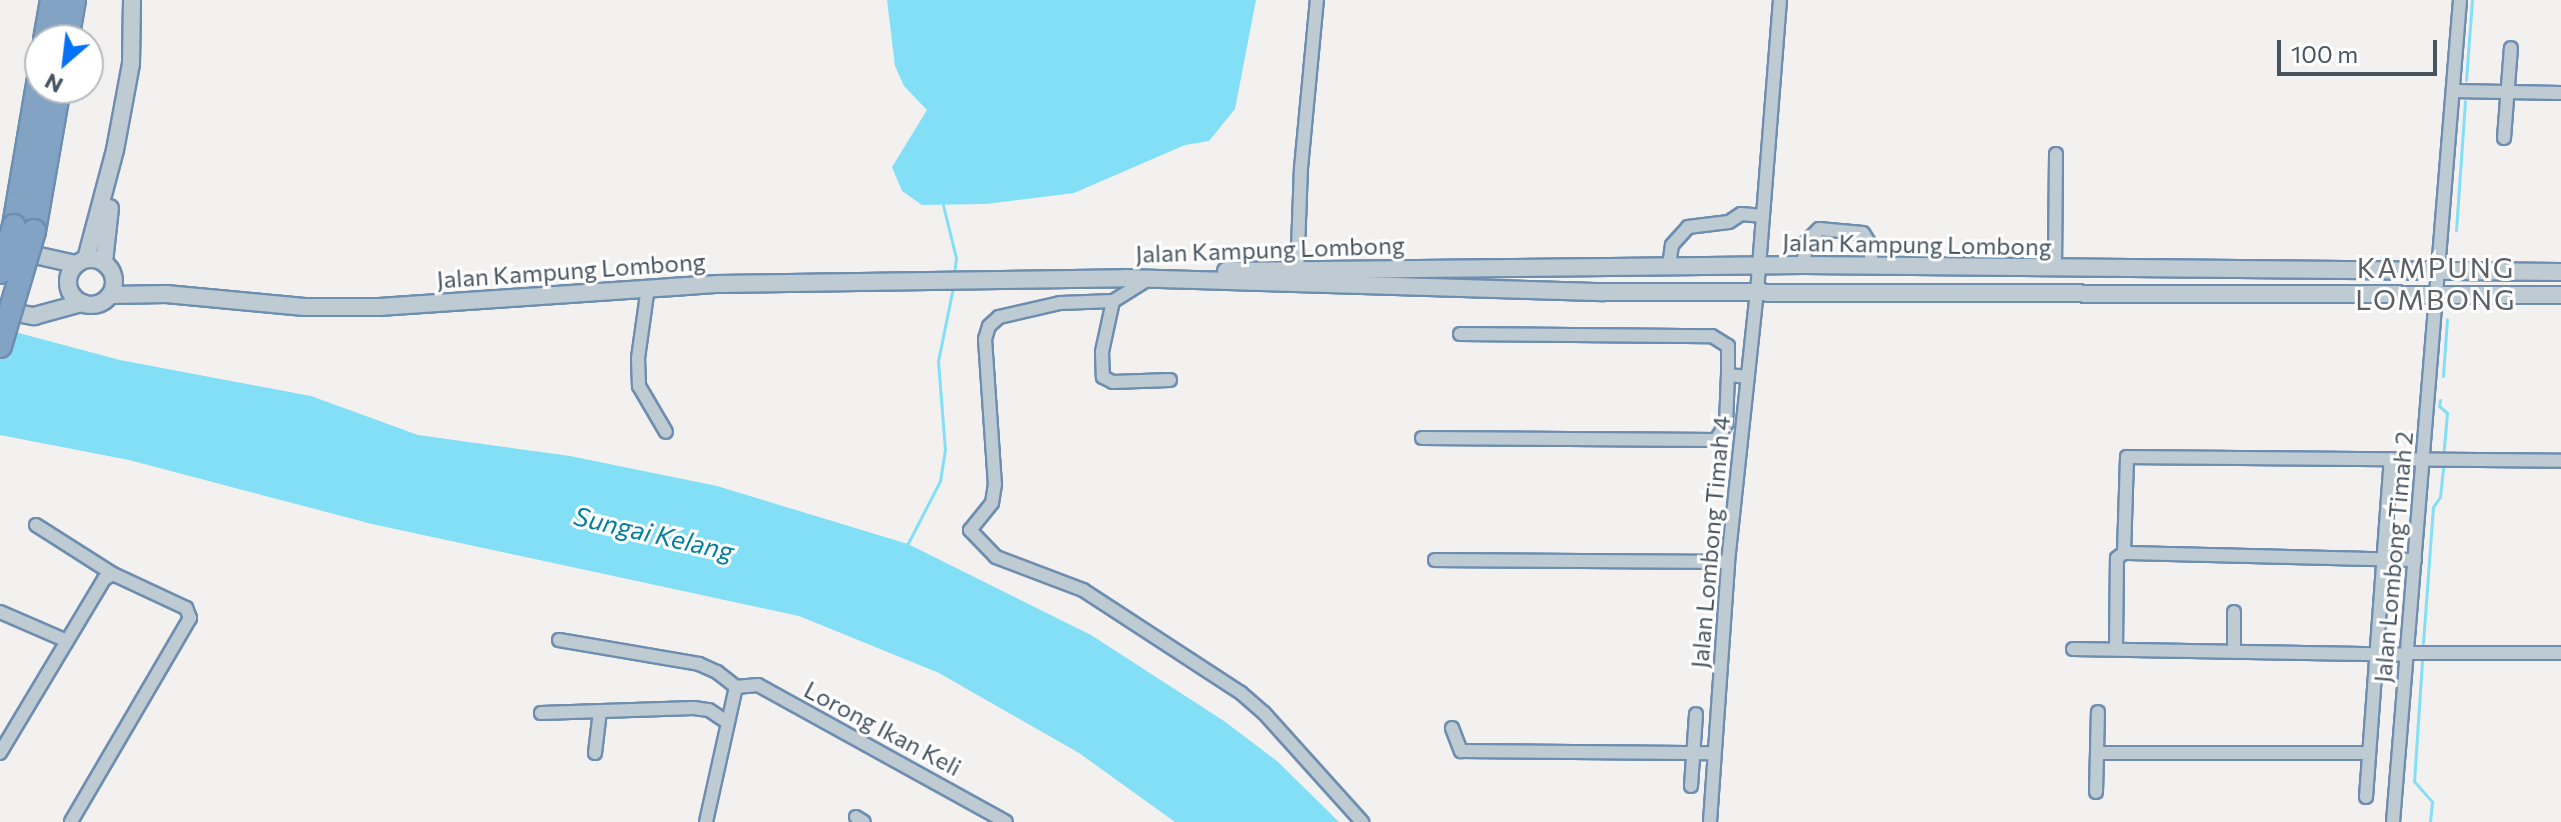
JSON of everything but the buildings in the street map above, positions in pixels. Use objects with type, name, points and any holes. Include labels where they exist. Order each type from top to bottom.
[{"type":"highway","points":[[48,24],[52,0]]},
{"type":"highway","points":[[70,24],[74,0]]},
{"type":"highway","points":[[0,272],[24,229],[37,104]]},
{"type":"highway","points":[[0,346],[24,229],[55,104]]},
{"type":"street","points":[[82,303],[68,285],[81,261],[115,150],[131,64],[132,0]]},
{"type":"street","points":[[1297,276],[1301,168],[1317,0]]},
{"type":"street","name":"Jalan Lombong Timah 4","points":[[1710,822],[1728,562],[1757,292],[1780,0]]},
{"type":"street","name":"Jalan Lombong Timah 2","points":[[2393,822],[2460,0]]},
{"type":"street","points":[[2504,138],[2511,48]]},
{"type":"street","points":[[2453,91],[2561,93]]},
{"type":"street","points":[[111,295],[109,269],[115,150]]},
{"type":"street","points":[[2055,269],[2056,154]]},
{"type":"street","points":[[1669,266],[1670,250],[1676,237],[1688,227],[1729,222],[1741,214],[1763,216]]},
{"type":"street","points":[[1803,265],[1807,241],[1819,229],[1863,233],[1871,246],[1871,267]]},
{"type":"street","points":[[0,247],[81,261],[109,269],[166,294]]},
{"type":"street","name":"Jalan Kampung Lombong","points":[[166,294],[304,307],[379,307],[648,287],[980,279],[1147,280],[1669,266],[2561,272]]},
{"type":"street","name":"Jalan Kampung Lombong","points":[[1125,278],[1163,273],[1297,276],[1604,292],[2561,295]]},
{"type":"street","points":[[1147,280],[1113,301],[1060,303],[999,317],[989,326],[985,339],[995,484],[992,503],[970,530],[996,557],[1083,590],[1241,693],[1264,713],[1362,822]]},
{"type":"street","points":[[648,287],[638,358],[639,386],[666,432]]},
{"type":"street","points":[[0,309],[34,316],[82,303],[101,303],[111,295],[166,294]]},
{"type":"street","points":[[1113,301],[1102,352],[1103,377],[1113,382],[1170,380]]},
{"type":"street","points":[[1422,438],[1716,440],[1726,424],[1728,346],[1712,336],[1460,334]]},
{"type":"street","points":[[1728,375],[1748,377]]},
{"type":"street","points":[[2124,553],[2127,457],[2561,461]]},
{"type":"street","points":[[2366,797],[2391,459]]},
{"type":"street","points":[[36,525],[113,574],[186,608],[190,618],[71,822]]},
{"type":"street","points":[[2116,649],[2117,558],[2124,553],[2415,560]]},
{"type":"street","points":[[1435,560],[1728,562]]},
{"type":"street","points":[[0,753],[104,579],[113,574]]},
{"type":"street","points":[[0,612],[67,641]]},
{"type":"street","points":[[2234,612],[2234,652]]},
{"type":"street","points":[[559,640],[699,664],[717,672],[736,687],[706,822]]},
{"type":"street","points":[[2073,649],[2376,654],[2561,653]]},
{"type":"street","name":"Lorong Ikan Keli","points":[[736,687],[758,685],[1006,822]]},
{"type":"street","points":[[541,713],[709,710],[727,722]]},
{"type":"street","points":[[595,753],[600,711]]},
{"type":"street","points":[[2096,792],[2098,712]]},
{"type":"street","points":[[1691,786],[1696,714]]},
{"type":"street","points":[[1452,728],[1461,751],[1714,753]]},
{"type":"street","points":[[2097,753],[2369,753]]},
{"type":"water","points":[[887,0],[1256,0],[1235,109],[1209,141],[1185,145],[1074,193],[986,204],[922,205],[902,191],[892,167],[927,110],[904,86],[895,66]]},
{"type":"water","name":"Sungai Kelang","points":[[0,328],[120,360],[311,396],[418,435],[570,456],[717,486],[908,544],[1091,635],[1224,721],[1277,761],[1339,822],[1175,822],[1079,753],[939,673],[799,616],[372,524],[129,460],[0,435]]},
{"type":"waterway","points":[[2466,80],[2472,0]]},
{"type":"waterway","points":[[2456,230],[2465,101]]},
{"type":"waterway","points":[[943,205],[956,258],[954,275]]},
{"type":"waterway","points":[[907,545],[940,481],[945,450],[938,361],[953,287]]},
{"type":"waterway","points":[[2443,376],[2447,319]]},
{"type":"waterway","points":[[2440,400],[2439,406],[2447,413],[2444,451]]},
{"type":"waterway","points":[[2423,643],[2433,507],[2440,497],[2443,467]]},
{"type":"waterway","points":[[2422,661],[2414,781],[2432,802],[2430,822]]},
{"type":"district","name":"KAMPUNG LOMBONG","points":[[2436,283]]}]
